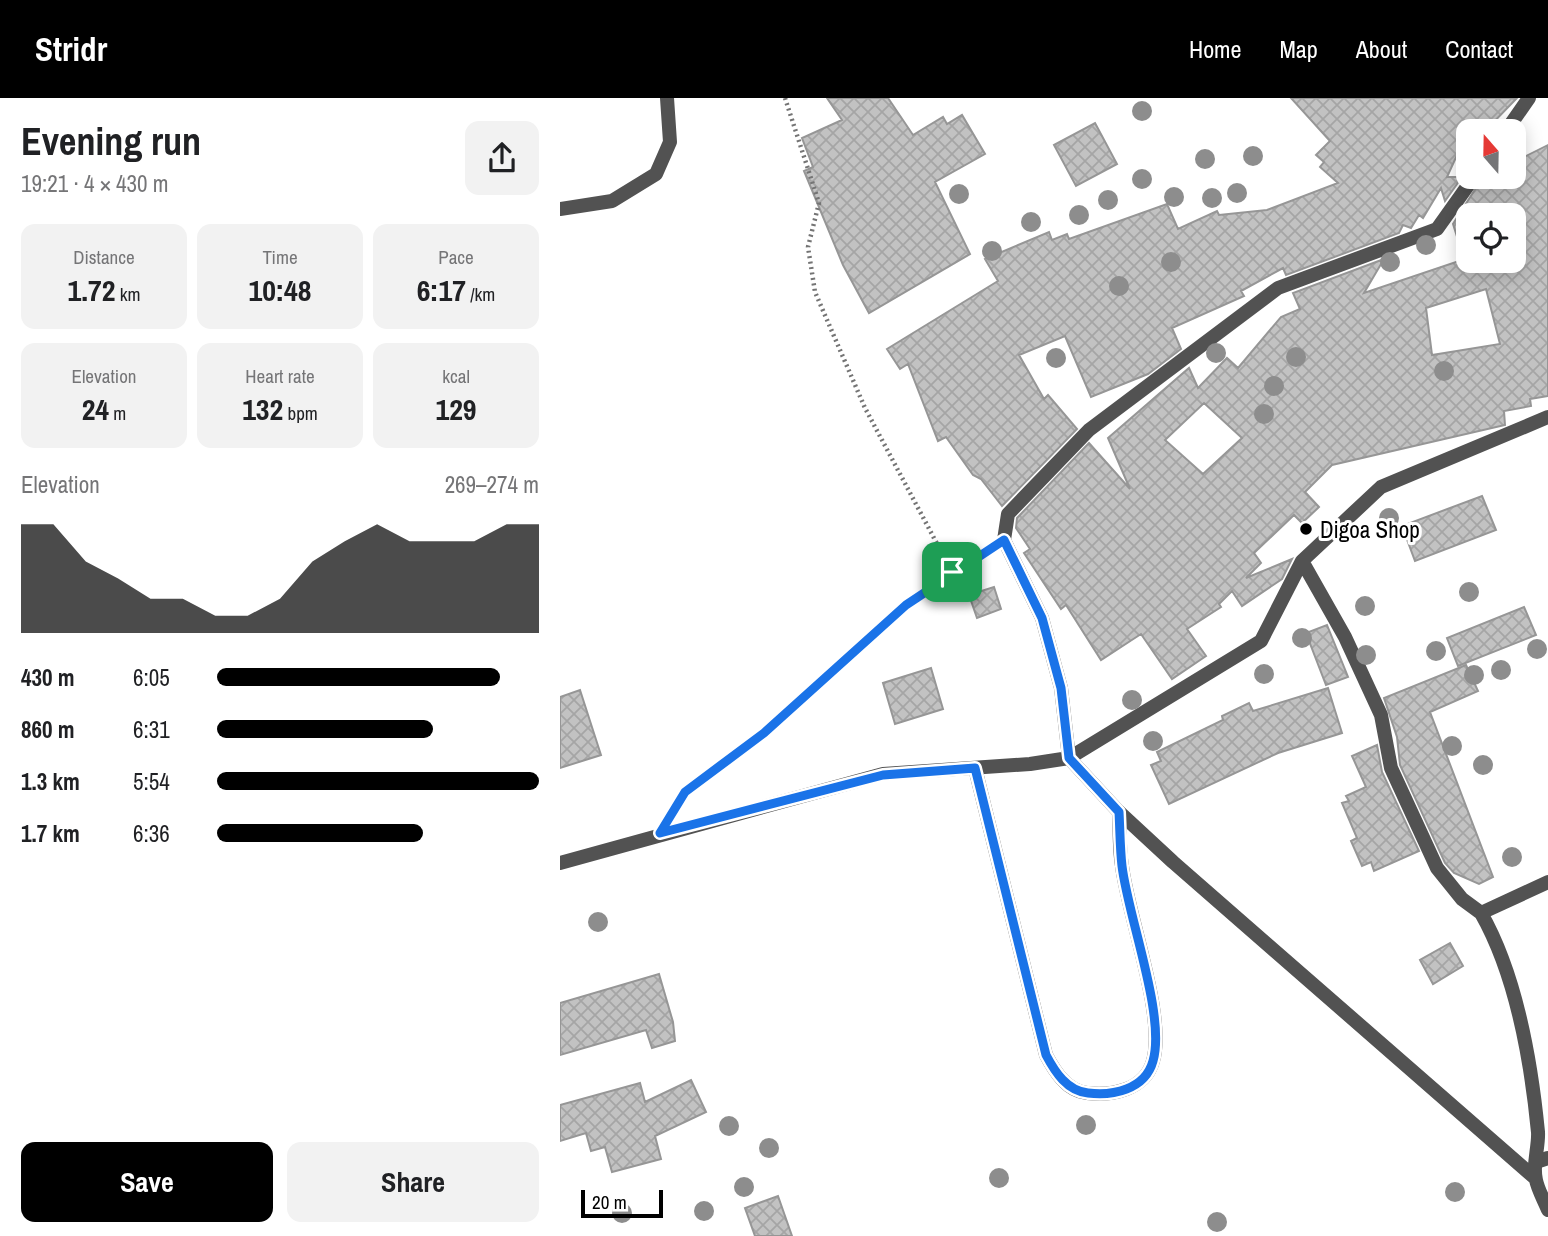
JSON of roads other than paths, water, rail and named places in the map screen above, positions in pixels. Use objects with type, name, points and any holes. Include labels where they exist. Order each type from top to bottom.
[{"type":"street","points":[[560,209],[612,201],[656,174],[670,142],[667,98]]},
{"type":"street","points":[[1514,119],[1529,98]]},
{"type":"street","points":[[1465,189],[1437,229],[1278,288],[1089,430],[1008,514],[1004,540],[1042,618],[1061,688],[1069,758],[1119,812],[1535,1178],[1548,1210]]},
{"type":"street","points":[[560,863],[660,833],[883,775],[1069,758],[1261,641],[1301,561],[1381,487],[1548,417]]},
{"type":"street","points":[[1301,561],[1345,637],[1381,715],[1391,768],[1437,868],[1462,899],[1481,913],[1497,947],[1512,993],[1526,1055],[1542,1160],[1535,1178]]},
{"type":"street","points":[[975,768],[1046,1055],[1056,1075],[1080,1093],[1111,1096],[1138,1084],[1153,1063],[1157,1031],[1122,865],[1119,812]]},
{"type":"street","points":[[1481,913],[1548,882]]},
{"type":"place","name":"Digoa Shop","points":[[1306,529]]}]
